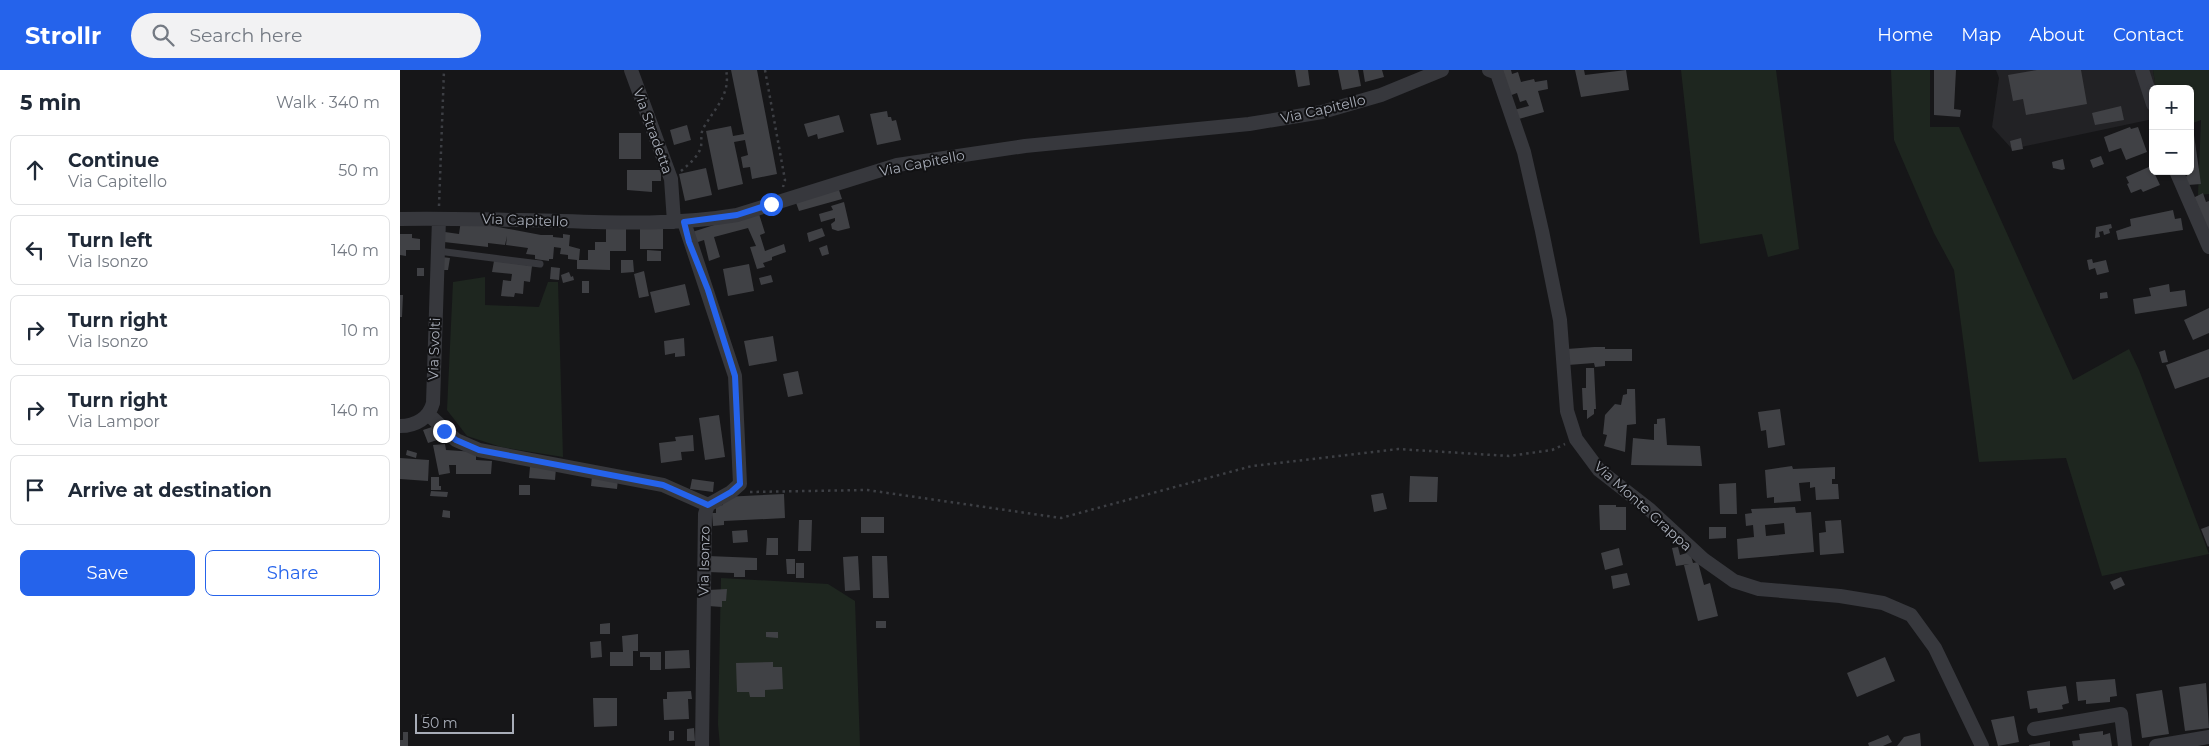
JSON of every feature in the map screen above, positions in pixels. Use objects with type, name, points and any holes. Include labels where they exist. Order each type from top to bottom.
[{"type":"street","name":"Via Stradetta","points":[[631,70],[671,179],[679,222]]},
{"type":"street","name":"Via Capitello","points":[[400,219],[679,222],[737,215],[906,164],[1025,146],[1249,124],[1322,112],[1389,92],[1442,70]]},
{"type":"street","name":"Via Monte Grappa","points":[[1489,70],[1497,73],[1524,152],[1560,320],[1567,411],[1576,439],[1599,470],[1649,508],[1703,559],[1734,581],[1759,589],[1840,596],[1882,602],[1911,615],[1935,648],[1982,746]]},
{"type":"street","points":[[2142,70],[2149,92]]},
{"type":"street","points":[[2178,175],[2209,247]]},
{"type":"street","name":"Via Svolti","points":[[428,414],[432,402],[439,218]]},
{"type":"street","points":[[400,426],[419,422],[428,414],[456,440],[479,450],[663,485],[708,505],[731,492],[740,484],[735,376],[708,290],[679,222]]},
{"type":"street","name":"Via Isonzo","points":[[702,746],[704,514],[708,505]]},
{"type":"street","points":[[2034,729],[2121,714],[2125,746]]},
{"type":"street","points":[[2156,746],[2209,737]]},
{"type":"lane","points":[[438,251],[540,264]]},
{"type":"path","points":[[439,218],[444,70]]},
{"type":"path","points":[[671,179],[694,160],[700,148],[702,129],[719,106],[726,89],[728,80],[726,70]]},
{"type":"path","points":[[765,70],[785,180],[781,201]]},
{"type":"path","points":[[731,492],[867,490],[1060,518],[1252,466],[1398,449],[1509,456],[1552,450],[1576,439]]},
{"type":"shaded area","points":[[1681,70],[1776,70],[1799,249],[1768,257],[1762,234],[1700,244]]},
{"type":"shaded area","points":[[1891,70],[1930,70],[1930,127],[1959,127],[2073,380],[2129,349],[2139,370],[2209,554],[2102,576],[2066,458],[1979,462],[1954,270],[1934,233],[1894,140]]},
{"type":"shaded area","points":[[1996,70],[2153,70],[2155,85],[2149,85],[2149,120],[2012,149],[1992,127],[1999,78]]},
{"type":"shaded area","points":[[2153,70],[2209,70],[2209,194],[2198,195],[2201,120],[2194,123],[2194,85],[2155,85]]},
{"type":"shaded area","points":[[485,277],[485,305],[539,307],[548,282],[558,282],[563,457],[501,447],[467,436],[447,410],[453,282]]},
{"type":"shaded area","points":[[721,578],[828,584],[855,601],[860,746],[720,746],[718,724]]},
{"type":"building","points":[[731,70],[757,70],[777,174],[752,179],[750,167],[743,168],[741,157],[748,155],[745,140],[734,142],[743,184],[718,190],[706,131],[731,126],[733,136],[744,134]]},
{"type":"building","points":[[1295,70],[1308,70],[1310,85],[1298,87]]},
{"type":"building","points":[[1338,70],[1358,70],[1361,86],[1342,90]]},
{"type":"building","points":[[1363,70],[1382,70],[1384,77],[1365,82]]},
{"type":"building","points":[[1501,70],[1511,70],[1512,74],[1518,72],[1521,82],[1534,79],[1535,82],[1547,80],[1548,89],[1538,91],[1544,112],[1515,120],[1514,110],[1529,106],[1526,100],[1520,102],[1517,93],[1509,96]]},
{"type":"building","points":[[1575,70],[1584,70],[1585,75],[1626,70],[1629,90],[1581,97]]},
{"type":"building","points":[[1934,70],[1956,70],[1954,109],[1961,110],[1960,117],[1934,115]]},
{"type":"building","points":[[2037,70],[2081,70],[2087,104],[2026,115],[2023,99],[2013,101],[2008,75]]},
{"type":"building","points":[[2121,106],[2124,120],[2095,125],[2092,113]]},
{"type":"building","points":[[887,111],[888,117],[891,117],[892,121],[896,120],[901,140],[877,145],[870,114]]},
{"type":"building","points":[[839,115],[844,132],[818,139],[817,134],[808,137],[804,124]]},
{"type":"building","points":[[687,125],[691,140],[674,145],[670,130]]},
{"type":"building","points":[[2130,127],[2131,129],[2138,127],[2147,152],[2126,160],[2121,148],[2109,152],[2104,137]]},
{"type":"building","points":[[619,133],[641,133],[641,159],[619,159]]},
{"type":"building","points":[[2194,137],[2201,184],[2188,185],[2184,177],[2194,175]]},
{"type":"building","points":[[2021,138],[2023,149],[2012,151],[2010,141]]},
{"type":"building","points":[[2101,156],[2104,164],[2093,168],[2090,160]]},
{"type":"building","points":[[2063,159],[2065,169],[2053,168],[2052,162]]},
{"type":"building","points":[[2149,167],[2149,175],[2155,175],[2160,185],[2143,192],[2141,189],[2131,193],[2126,177]]},
{"type":"building","points":[[706,168],[712,195],[685,201],[679,174]]},
{"type":"building","points":[[627,170],[661,170],[661,181],[652,181],[652,192],[627,190]]},
{"type":"building","points":[[838,187],[842,199],[799,211],[795,200]]},
{"type":"building","points":[[2203,193],[2206,202],[2209,201],[2209,231],[2193,198]]},
{"type":"building","points":[[844,202],[850,228],[838,231],[832,229],[831,224],[835,221],[835,218],[821,222],[819,214],[833,210],[831,206]]},
{"type":"building","points":[[2173,210],[2175,219],[2181,218],[2183,230],[2118,240],[2116,231],[2131,226],[2130,219]]},
{"type":"building","points":[[758,211],[765,233],[760,235],[765,251],[784,244],[786,252],[772,257],[772,260],[763,263],[765,267],[757,269],[750,247],[756,246],[748,228],[714,237],[720,257],[709,261],[704,240],[692,244],[689,233]]},
{"type":"building","points":[[461,220],[541,235],[553,235],[553,237],[563,238],[563,234],[570,235],[569,246],[580,249],[579,260],[588,260],[588,250],[595,250],[595,242],[606,242],[606,229],[626,229],[626,251],[610,251],[610,270],[577,269],[577,260],[568,259],[568,255],[560,254],[561,248],[554,247],[553,259],[549,259],[549,261],[535,259],[535,255],[526,254],[528,248],[506,245],[507,236],[505,245],[488,243],[488,247],[444,242],[445,232],[459,234]]},
{"type":"building","points":[[2111,224],[2110,233],[2104,235],[2103,231],[2099,232],[2100,237],[2095,238],[2096,227]]},
{"type":"building","points":[[640,228],[663,228],[663,249],[640,249]]},
{"type":"building","points":[[822,228],[825,236],[809,242],[807,233]]},
{"type":"building","points":[[400,234],[412,234],[412,238],[420,239],[420,250],[406,250],[406,256],[400,255]]},
{"type":"building","points":[[827,245],[829,254],[822,256],[819,248]]},
{"type":"building","points":[[647,250],[661,251],[661,261],[647,261]]},
{"type":"building","points":[[442,257],[450,258],[448,270],[444,270]]},
{"type":"building","points":[[2092,259],[2093,263],[2106,260],[2109,272],[2097,275],[2095,268],[2089,270],[2087,260]]},
{"type":"building","points":[[621,260],[633,260],[634,272],[621,273]]},
{"type":"building","points":[[494,261],[532,266],[530,282],[524,281],[523,294],[515,293],[514,297],[501,296],[503,280],[511,281],[512,274],[492,272]]},
{"type":"building","points":[[749,264],[754,291],[728,296],[723,269]]},
{"type":"building","points":[[551,267],[560,268],[559,280],[550,279]]},
{"type":"building","points":[[417,268],[424,268],[424,276],[417,276]]},
{"type":"building","points":[[644,271],[649,296],[639,298],[634,274]]},
{"type":"building","points":[[569,272],[574,280],[563,283],[561,275]]},
{"type":"building","points":[[771,275],[773,282],[761,285],[759,278]]},
{"type":"building","points":[[582,281],[589,281],[589,293],[582,293]]},
{"type":"building","points":[[685,284],[690,305],[655,313],[650,292]]},
{"type":"building","points":[[2169,284],[2170,292],[2185,290],[2187,306],[2135,314],[2133,299],[2151,296],[2149,288]]},
{"type":"building","points":[[2107,292],[2108,298],[2100,299],[2100,293]]},
{"type":"building","points":[[400,295],[403,295],[402,317],[400,317]]},
{"type":"building","points":[[2209,308],[2209,333],[2193,340],[2184,320]]},
{"type":"building","points":[[773,336],[777,361],[749,366],[744,341]]},
{"type":"building","points":[[684,338],[685,356],[675,357],[675,353],[665,355],[664,341]]},
{"type":"building","points":[[1594,347],[1632,349],[1632,361],[1605,361],[1605,366],[1595,367],[1594,363],[1568,365],[1567,349]]},
{"type":"building","points":[[2209,349],[2209,377],[2175,389],[2166,365]]},
{"type":"building","points":[[2165,350],[2168,362],[2162,363],[2159,352]]},
{"type":"building","points":[[1586,368],[1594,368],[1596,409],[1594,409],[1594,414],[1587,419],[1587,410],[1583,410],[1582,388],[1586,388]]},
{"type":"building","points":[[798,371],[803,394],[788,397],[783,374]]},
{"type":"building","points":[[1627,389],[1635,389],[1636,424],[1627,425],[1625,452],[1604,446],[1607,435],[1603,434],[1605,415],[1615,404],[1621,405],[1623,395],[1627,394]]},
{"type":"building","points":[[1780,409],[1785,445],[1768,448],[1766,430],[1761,431],[1758,412]]},
{"type":"building","points":[[719,415],[725,457],[705,460],[699,418]]},
{"type":"building","points":[[1665,418],[1667,445],[1700,446],[1702,466],[1631,465],[1633,438],[1654,440],[1654,424],[1657,424],[1657,419]]},
{"type":"building","points":[[432,427],[437,440],[428,443],[423,430]]},
{"type":"building","points":[[693,435],[694,451],[681,452],[682,460],[661,463],[659,443],[676,441],[675,437]]},
{"type":"building","points":[[445,444],[446,450],[476,452],[476,460],[492,461],[491,474],[456,474],[456,465],[449,465],[450,473],[439,475],[433,445]]},
{"type":"building","points":[[407,450],[417,453],[416,458],[406,455]]},
{"type":"building","points":[[400,458],[429,460],[428,481],[400,479]]},
{"type":"building","points":[[1792,466],[1793,469],[1835,467],[1835,479],[1832,479],[1832,484],[1838,484],[1839,499],[1816,500],[1815,487],[1810,488],[1810,482],[1799,483],[1801,501],[1774,503],[1774,497],[1767,498],[1765,470]]},
{"type":"building","points":[[530,467],[556,468],[555,480],[529,478]]},
{"type":"building","points":[[592,476],[618,479],[617,489],[591,486]]},
{"type":"building","points":[[1410,476],[1438,477],[1437,502],[1409,502]]},
{"type":"building","points":[[431,477],[439,477],[441,490],[431,490]]},
{"type":"building","points":[[692,479],[714,482],[713,492],[690,489]]},
{"type":"building","points":[[1736,483],[1737,514],[1720,514],[1719,484]]},
{"type":"building","points":[[519,485],[530,485],[530,495],[519,495]]},
{"type":"building","points":[[431,491],[448,492],[447,497],[430,496]]},
{"type":"building","points":[[1383,493],[1387,509],[1374,512],[1371,495]]},
{"type":"building","points":[[784,494],[785,518],[724,521],[724,525],[713,526],[712,513],[716,513],[716,506],[723,505],[723,497]]},
{"type":"building","points":[[1599,505],[1626,507],[1626,530],[1600,530]]},
{"type":"building","points":[[1795,507],[1796,513],[1811,512],[1814,552],[1738,559],[1737,539],[1754,537],[1753,525],[1746,526],[1745,514],[1752,513],[1751,509]],"holes":[[[1784,523],[1785,534],[1766,536],[1765,525]]]},
{"type":"building","points":[[443,510],[450,511],[450,518],[442,517]]},
{"type":"building","points":[[861,517],[884,517],[884,533],[861,533]]},
{"type":"building","points":[[799,520],[812,520],[811,551],[798,551]]},
{"type":"building","points":[[1841,520],[1844,553],[1820,555],[1819,533],[1826,532],[1825,521]]},
{"type":"building","points":[[2209,526],[2209,546],[2208,547],[2201,529]]},
{"type":"building","points":[[1709,527],[1726,527],[1726,538],[1709,539]]},
{"type":"building","points":[[747,530],[748,542],[733,543],[732,531]]},
{"type":"building","points":[[767,538],[778,538],[778,555],[766,555]]},
{"type":"building","points":[[1678,547],[1680,555],[1690,552],[1693,563],[1698,562],[1704,585],[1710,583],[1718,616],[1698,621],[1684,565],[1689,564],[1676,566],[1672,548]]},
{"type":"building","points":[[1619,548],[1623,565],[1605,570],[1601,553]]},
{"type":"building","points":[[708,556],[757,558],[757,570],[745,570],[745,577],[734,577],[734,573],[708,572]]},
{"type":"building","points":[[858,556],[860,590],[845,591],[843,557]]},
{"type":"building","points":[[872,556],[887,556],[889,598],[873,598]]},
{"type":"building","points":[[786,559],[795,559],[795,574],[787,574]]},
{"type":"building","points":[[796,563],[804,563],[804,578],[796,578]]},
{"type":"building","points":[[1627,573],[1630,585],[1613,589],[1611,576]]},
{"type":"building","points":[[2121,577],[2125,585],[2114,590],[2110,582]]},
{"type":"building","points":[[727,589],[726,601],[722,601],[722,607],[708,606],[708,590]]},
{"type":"building","points":[[876,621],[886,621],[886,628],[876,628]]},
{"type":"building","points":[[610,623],[610,634],[600,634],[600,624]]},
{"type":"building","points":[[766,632],[778,632],[778,638],[766,637]]},
{"type":"building","points":[[638,634],[638,651],[633,651],[633,666],[610,666],[610,652],[623,652],[622,636]]},
{"type":"building","points":[[601,641],[602,657],[591,658],[590,642]]},
{"type":"building","points":[[689,650],[690,668],[665,669],[665,651]]},
{"type":"building","points":[[640,652],[661,652],[661,670],[650,670],[650,657],[640,657]]},
{"type":"building","points":[[1885,657],[1895,681],[1857,697],[1847,673]]},
{"type":"building","points":[[773,662],[773,667],[782,667],[783,689],[765,690],[765,697],[750,697],[749,692],[737,692],[736,663]]},
{"type":"building","points":[[2115,679],[2117,696],[2110,697],[2110,702],[2086,704],[2086,700],[2078,701],[2076,682]]},
{"type":"building","points":[[2206,683],[2209,728],[2185,731],[2179,687]]},
{"type":"building","points":[[2066,686],[2069,703],[2062,705],[2063,709],[2038,713],[2037,708],[2030,709],[2027,691]]},
{"type":"building","points":[[2162,690],[2169,734],[2142,738],[2136,694]]},
{"type":"building","points":[[691,691],[692,699],[688,699],[689,719],[664,720],[663,699],[667,699],[667,692]]},
{"type":"building","points":[[593,698],[617,698],[617,726],[594,727]]},
{"type":"building","points":[[429,714],[429,725],[422,725],[421,715]]},
{"type":"building","points":[[2014,716],[2019,742],[1998,746],[1991,720]]},
{"type":"building","points":[[694,728],[695,741],[687,741],[687,729]]},
{"type":"building","points":[[669,731],[674,731],[674,740],[669,741]]},
{"type":"building","points":[[2103,731],[2103,735],[2110,733],[2112,746],[2073,746],[2072,741],[2080,740],[2079,734]]},
{"type":"building","points":[[403,732],[408,732],[408,746],[400,746],[400,740],[403,740]]},
{"type":"building","points":[[1920,733],[1921,746],[1897,746],[1904,737]]},
{"type":"building","points":[[1888,735],[1892,742],[1883,746],[1869,746],[1868,743]]},
{"type":"building","points":[[2050,741],[2050,746],[2029,746],[2029,745]]},
{"type":"route","points":[[444,431],[456,440],[479,450],[663,485],[708,505],[731,492],[740,484],[735,376],[708,290],[689,242],[684,222],[737,215],[771,204]]}]
